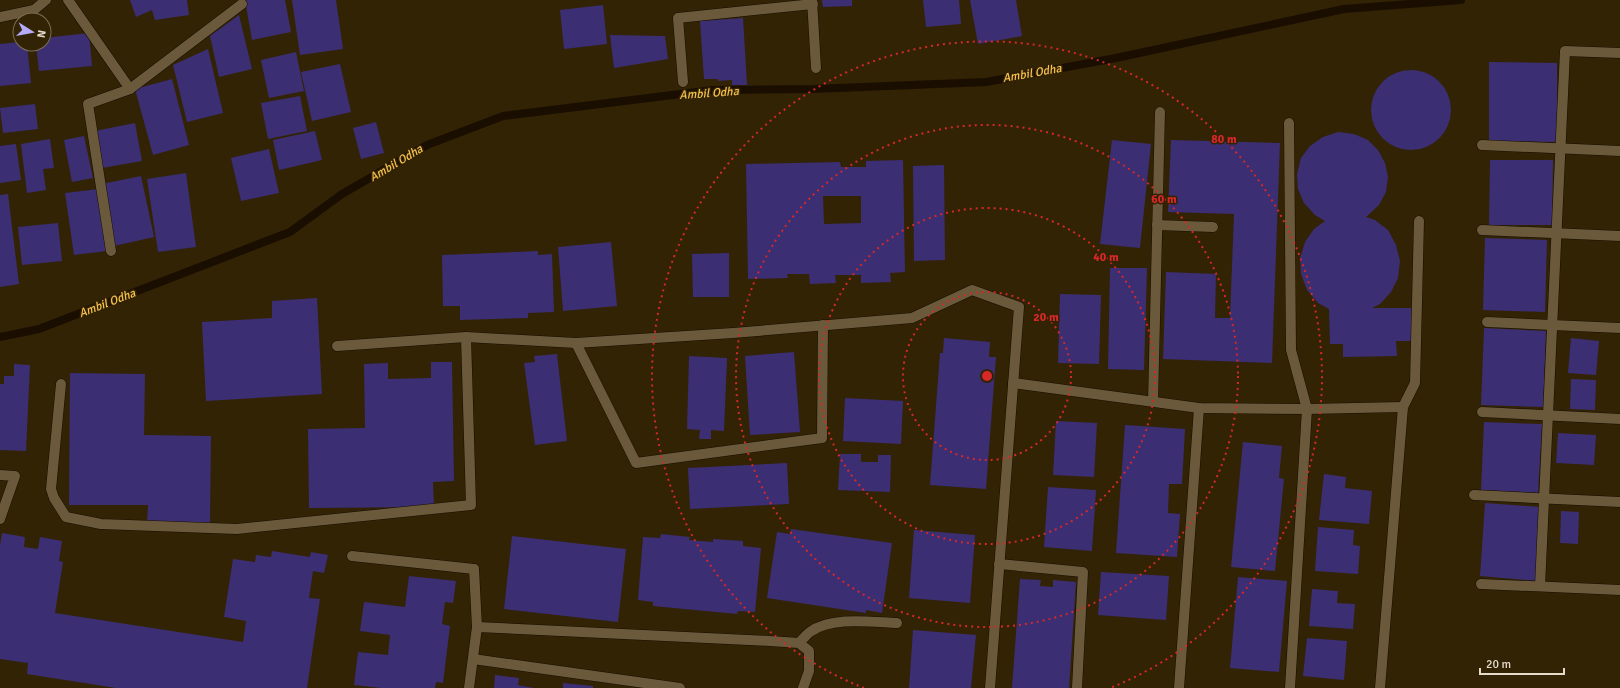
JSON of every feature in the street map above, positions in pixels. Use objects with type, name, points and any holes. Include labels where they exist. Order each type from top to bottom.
[{"type":"street","points":[[0,18],[34,10],[46,0]]},
{"type":"street","points":[[68,0],[130,89]]},
{"type":"street","points":[[683,82],[678,18],[812,2],[816,68]]},
{"type":"street","points":[[111,251],[88,104],[130,89],[242,4]]},
{"type":"street","points":[[1540,586],[1565,51],[1620,53]]},
{"type":"street","points":[[1153,402],[1160,112]]},
{"type":"street","points":[[1290,124],[1291,350],[1307,410],[1290,688]]},
{"type":"street","points":[[1482,145],[1620,151]]},
{"type":"street","points":[[1380,688],[1402,407],[1415,383],[1419,221]]},
{"type":"street","points":[[1157,225],[1213,227]]},
{"type":"street","points":[[1482,230],[1620,236]]},
{"type":"street","points":[[337,346],[466,337],[576,343],[912,318],[972,290],[1018,307],[990,688]]},
{"type":"street","points":[[1487,322],[1620,328]]},
{"type":"street","points":[[576,343],[636,463],[822,438],[823,325]]},
{"type":"street","points":[[61,384],[51,489],[54,498],[66,517],[101,524],[237,529],[471,505],[466,337]]},
{"type":"street","points":[[1013,383],[1199,408],[1307,410],[1402,407]]},
{"type":"street","points":[[1179,688],[1199,408]]},
{"type":"street","points":[[1482,412],[1620,419]]},
{"type":"street","points":[[0,475],[15,476],[0,519]]},
{"type":"street","points":[[1474,495],[1620,502]]},
{"type":"street","points":[[352,556],[474,569],[477,627],[469,688]]},
{"type":"street","points":[[999,564],[1083,572],[1077,688]]},
{"type":"street","points":[[1482,584],[1620,590]]},
{"type":"street","points":[[799,643],[811,631],[830,623],[850,621],[897,623]]},
{"type":"street","points":[[477,627],[770,640],[799,643],[809,651],[809,671],[803,688]]},
{"type":"street","points":[[473,659],[680,688]]},
{"type":"building","points":[[130,0],[187,0],[189,15],[155,20],[152,10],[136,17]]},
{"type":"building","points":[[245,0],[285,0],[291,32],[252,40]]},
{"type":"building","points":[[292,0],[336,0],[343,49],[300,55]]},
{"type":"building","points":[[822,0],[852,0],[852,6],[823,7]]},
{"type":"building","points":[[923,0],[959,0],[961,24],[926,27]]},
{"type":"building","points":[[970,0],[1016,0],[1022,36],[978,44]]},
{"type":"building","points":[[603,5],[607,44],[564,49],[560,10]]},
{"type":"building","points":[[239,15],[252,69],[219,77],[210,36]]},
{"type":"building","points":[[743,18],[747,85],[732,85],[732,80],[718,81],[718,79],[704,79],[700,21]]},
{"type":"building","points":[[89,33],[92,66],[39,71],[37,52],[52,52],[52,37]]},
{"type":"building","points":[[610,35],[665,36],[668,59],[614,68]]},
{"type":"building","points":[[12,43],[12,52],[28,52],[31,83],[0,86],[0,44]]},
{"type":"building","points":[[208,49],[223,113],[187,122],[173,65]]},
{"type":"building","points":[[296,52],[304,91],[269,98],[261,60]]},
{"type":"building","points":[[1489,62],[1557,63],[1557,142],[1489,141]]},
{"type":"building","points":[[340,64],[351,112],[312,121],[301,72]]},
{"type":"building","points":[[1403,70],[1419,70],[1440,81],[1451,102],[1451,118],[1440,139],[1419,150],[1403,150],[1389,144],[1382,139],[1377,132],[1371,118],[1371,102],[1377,88],[1382,81],[1389,76]]},
{"type":"building","points":[[172,79],[189,145],[153,155],[135,89]]},
{"type":"building","points":[[300,96],[307,131],[268,139],[261,103]]},
{"type":"building","points":[[35,104],[38,129],[3,133],[0,108]]},
{"type":"building","points":[[376,122],[384,153],[361,159],[353,128]]},
{"type":"building","points":[[135,123],[142,161],[102,168],[95,131]]},
{"type":"building","points":[[315,131],[322,160],[279,170],[273,140]]},
{"type":"building","points":[[1338,132],[1354,134],[1368,140],[1378,150],[1385,163],[1388,177],[1386,192],[1379,205],[1366,217],[1375,220],[1388,230],[1396,245],[1400,261],[1398,278],[1391,292],[1380,304],[1372,308],[1411,308],[1412,341],[1396,341],[1397,356],[1343,357],[1343,344],[1330,344],[1329,309],[1318,303],[1307,290],[1301,274],[1300,258],[1305,242],[1314,229],[1325,221],[1315,215],[1304,203],[1298,189],[1297,174],[1301,158],[1310,146],[1323,137]]},
{"type":"building","points":[[84,136],[93,178],[72,182],[64,140]]},
{"type":"building","points":[[50,139],[54,168],[43,169],[46,190],[27,193],[21,144]]},
{"type":"building","points":[[1112,140],[1151,144],[1140,248],[1100,244]]},
{"type":"building","points":[[1171,140],[1280,143],[1272,363],[1163,359],[1166,272],[1216,274],[1215,318],[1230,318],[1234,214],[1168,212]]},
{"type":"building","points":[[16,144],[21,180],[0,183],[0,146]]},
{"type":"building","points":[[269,149],[279,193],[241,201],[231,158]]},
{"type":"building","points":[[903,160],[905,272],[890,273],[891,282],[861,283],[861,275],[835,275],[836,283],[810,284],[809,274],[787,274],[788,278],[748,279],[746,164],[840,162],[841,167],[866,167],[866,161]],"holes":[[[823,196],[861,196],[861,223],[824,224]]]},
{"type":"building","points":[[1490,160],[1553,160],[1552,225],[1489,225]]},
{"type":"building","points":[[944,165],[945,260],[914,261],[913,166]]},
{"type":"building","points":[[186,173],[196,247],[158,252],[147,179]]},
{"type":"building","points":[[141,176],[154,237],[114,246],[102,184]]},
{"type":"building","points":[[99,189],[107,251],[74,255],[65,193]]},
{"type":"building","points":[[8,194],[19,284],[0,287],[0,195]]},
{"type":"building","points":[[58,223],[62,261],[22,265],[18,227]]},
{"type":"building","points":[[1485,238],[1547,240],[1545,312],[1483,310]]},
{"type":"building","points":[[611,242],[617,306],[563,311],[558,247]]},
{"type":"building","points":[[538,251],[538,255],[552,254],[554,312],[528,313],[528,318],[460,320],[460,306],[443,306],[442,255]]},
{"type":"building","points":[[729,253],[729,297],[693,297],[692,254]]},
{"type":"building","points":[[1110,268],[1147,268],[1144,370],[1108,369]]},
{"type":"building","points":[[1060,294],[1101,295],[1099,364],[1058,363]]},
{"type":"building","points":[[317,298],[322,394],[206,401],[202,322],[272,318],[272,301]]},
{"type":"building","points":[[1484,328],[1546,331],[1543,407],[1481,405]]},
{"type":"building","points":[[944,338],[990,342],[989,357],[996,357],[986,489],[930,485],[940,353],[943,353]]},
{"type":"building","points":[[1571,338],[1599,341],[1596,375],[1568,373]]},
{"type":"building","points":[[794,352],[800,432],[750,435],[745,356]]},
{"type":"building","points":[[557,354],[567,441],[535,445],[524,363],[535,362],[534,356]]},
{"type":"building","points":[[689,356],[727,358],[724,431],[711,430],[711,439],[699,439],[700,430],[687,429]]},
{"type":"building","points":[[431,362],[452,362],[454,481],[433,482],[434,507],[309,508],[308,429],[365,428],[364,364],[388,363],[388,379],[431,378]]},
{"type":"building","points":[[14,364],[30,365],[26,451],[0,450],[0,384],[4,384],[4,376],[14,376]]},
{"type":"building","points":[[70,373],[145,374],[144,435],[211,436],[210,523],[147,523],[148,505],[69,505]]},
{"type":"building","points":[[1571,379],[1596,380],[1595,410],[1570,409]]},
{"type":"building","points":[[845,398],[903,401],[901,444],[843,441]]},
{"type":"building","points":[[1056,421],[1097,423],[1094,477],[1053,475]]},
{"type":"building","points":[[1484,422],[1542,424],[1538,493],[1481,490]]},
{"type":"building","points":[[1125,425],[1185,429],[1182,484],[1169,484],[1168,513],[1180,514],[1177,557],[1116,553]]},
{"type":"building","points":[[1558,433],[1596,435],[1594,465],[1556,463]]},
{"type":"building","points":[[1243,442],[1282,446],[1279,478],[1284,479],[1275,571],[1231,567]]},
{"type":"building","points":[[840,454],[861,454],[861,462],[878,462],[878,455],[891,455],[890,492],[838,490]]},
{"type":"building","points":[[787,463],[789,504],[690,509],[688,468]]},
{"type":"building","points":[[1324,474],[1346,477],[1345,488],[1372,491],[1369,524],[1319,520]]},
{"type":"building","points":[[1048,487],[1096,490],[1092,551],[1044,547]]},
{"type":"building","points":[[1485,503],[1541,507],[1536,581],[1480,576]]},
{"type":"building","points":[[1561,511],[1579,512],[1578,544],[1560,543]]},
{"type":"building","points":[[1318,527],[1354,530],[1353,545],[1360,546],[1358,574],[1315,571]]},
{"type":"building","points":[[791,529],[892,543],[882,613],[866,610],[866,613],[767,598],[777,532],[790,534]]},
{"type":"building","points":[[914,530],[975,535],[970,603],[909,598]]},
{"type":"building","points":[[2,533],[25,537],[24,547],[38,549],[40,537],[62,541],[59,561],[63,562],[55,613],[243,642],[246,621],[224,617],[233,559],[255,562],[256,555],[271,557],[272,551],[310,557],[311,552],[328,555],[324,573],[313,571],[309,598],[320,599],[307,688],[116,688],[27,674],[28,663],[0,659],[0,546]]},
{"type":"building","points":[[661,534],[690,537],[689,540],[713,542],[713,539],[743,541],[743,546],[761,548],[755,612],[738,611],[737,614],[653,606],[653,602],[638,600],[643,537],[660,538]]},
{"type":"building","points":[[512,536],[626,549],[618,622],[504,609]]},
{"type":"building","points":[[1101,572],[1169,576],[1166,620],[1098,615]]},
{"type":"building","points":[[409,576],[456,581],[453,603],[445,602],[442,624],[450,626],[443,683],[436,682],[435,688],[381,688],[354,685],[358,652],[388,655],[390,635],[360,631],[364,602],[405,607]]},
{"type":"building","points":[[1238,577],[1287,581],[1279,672],[1230,668]]},
{"type":"building","points":[[1020,579],[1041,580],[1040,586],[1053,587],[1053,580],[1076,582],[1069,688],[1012,688]]},
{"type":"building","points":[[1312,589],[1338,591],[1337,603],[1355,604],[1353,629],[1309,626]]},
{"type":"building","points":[[913,630],[976,635],[971,688],[909,688]]},
{"type":"building","points":[[1307,638],[1347,641],[1344,680],[1303,676]]},
{"type":"building","points":[[495,675],[519,678],[518,685],[534,688],[494,688]]},
{"type":"building","points":[[563,683],[593,686],[593,688],[563,688]]},
{"type":"waterway","name":"Ambil Odha","points":[[0,337],[39,329],[290,232],[342,194],[427,145],[503,116],[713,90],[814,89],[986,82],[1116,58],[1344,9],[1461,0]]}]
